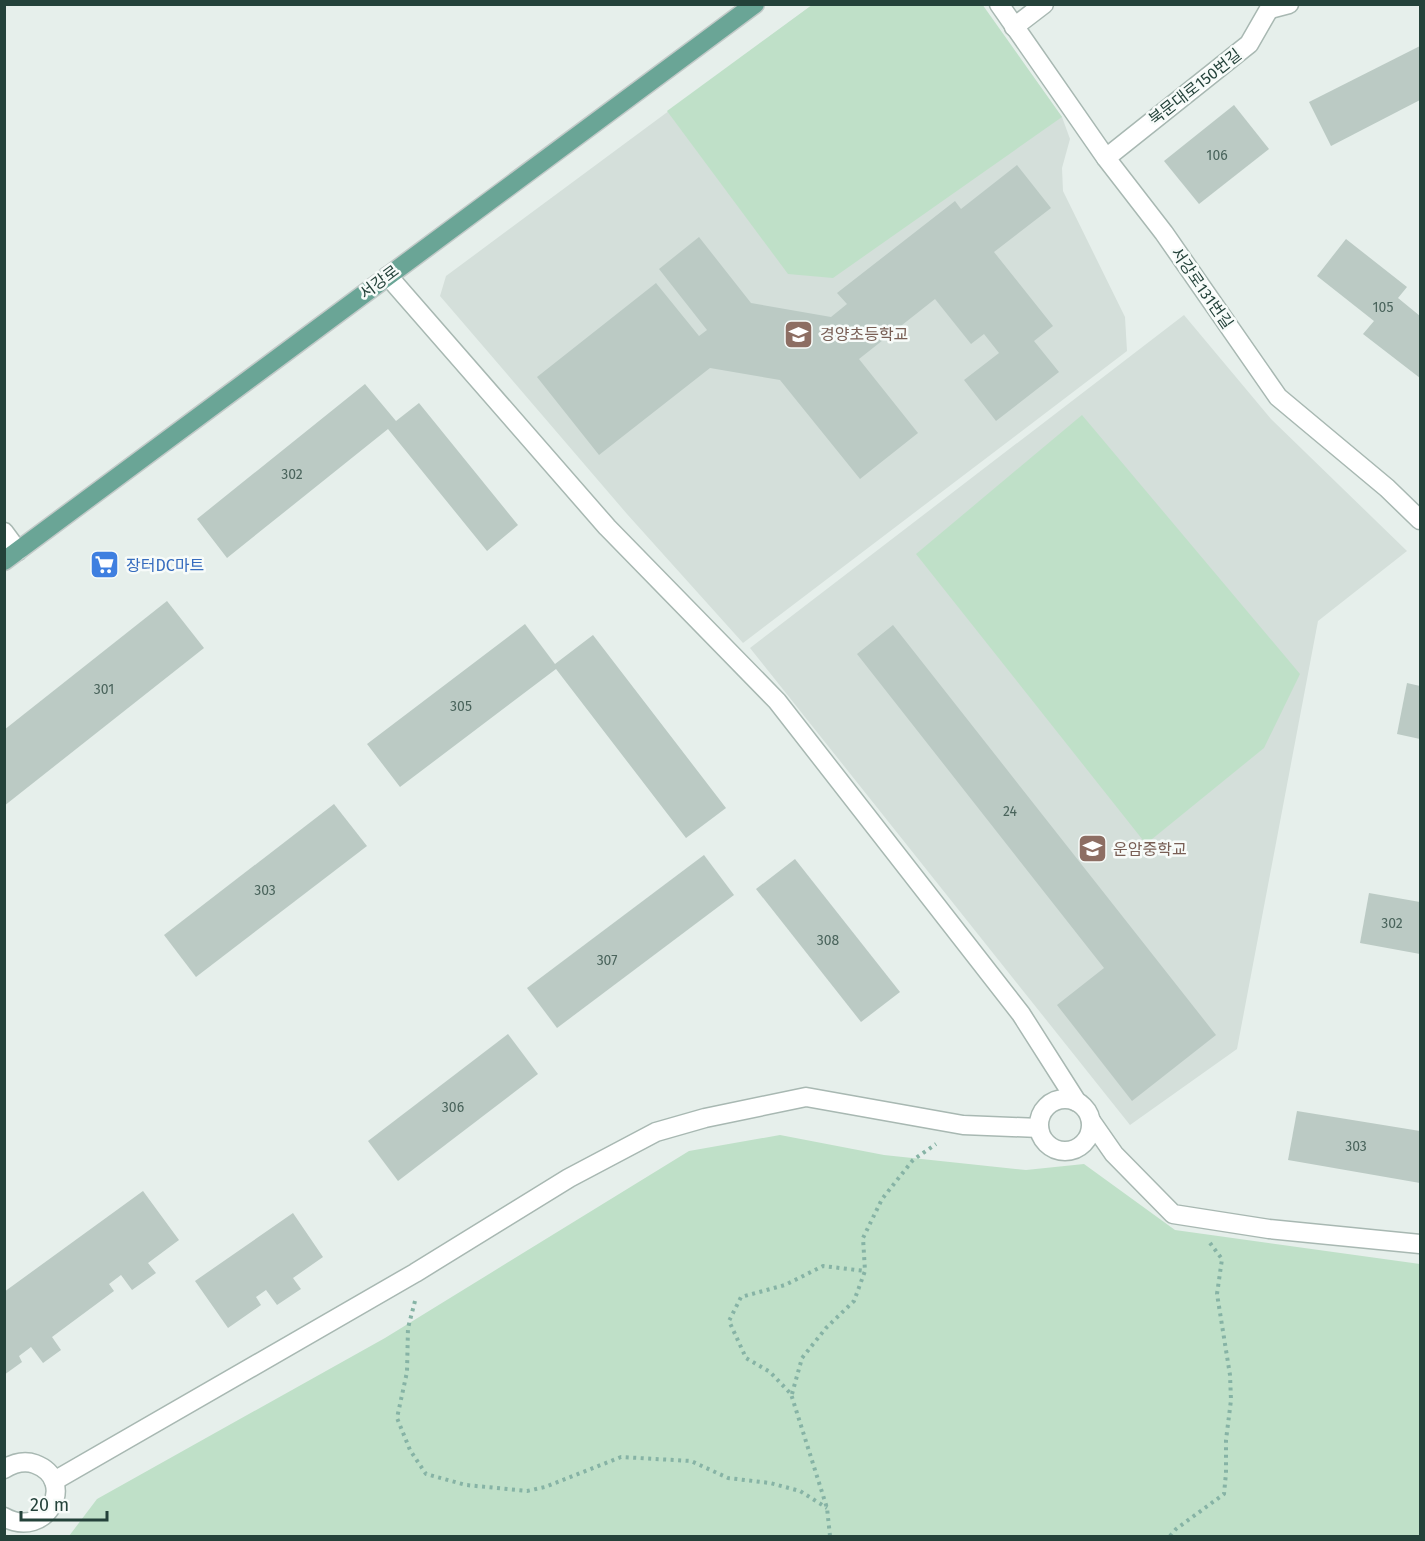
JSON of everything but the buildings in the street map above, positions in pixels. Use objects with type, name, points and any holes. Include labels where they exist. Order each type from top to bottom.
[{"type":"main road","name":"서강로","points":[[11,556],[755,4]]},
{"type":"street","name":"서강로131번길","points":[[999,4],[1106,158],[1164,233],[1278,397],[1388,488],[1420,520]]},
{"type":"street","points":[[1014,27],[1044,4]]},
{"type":"street","points":[[1271,7],[1289,4]]},
{"type":"street","name":"북문대로150번길","points":[[1106,158],[1249,44],[1271,7]]},
{"type":"street","points":[[388,276],[607,527],[777,701],[1021,1014],[1077,1102],[1086,1109],[1091,1121],[1114,1154],[1173,1214],[1269,1229],[1420,1244]]},
{"type":"street","points":[[4,532],[11,556]]},
{"type":"street","points":[[54,1481],[415,1273],[579,1173],[656,1132],[705,1118],[806,1097],[963,1125],[1039,1128]]},
{"type":"street","points":[[1077,1102],[1062,1099],[1046,1106],[1041,1114],[1039,1128],[1042,1139],[1055,1150],[1072,1150],[1086,1141],[1090,1134],[1091,1121]]},
{"type":"street","points":[[4,1469],[21,1462],[31,1462],[48,1472],[54,1481],[56,1491],[50,1512],[42,1519],[32,1524],[21,1524],[4,1517]]},
{"type":"path","points":[[791,1394],[802,1358],[826,1328],[854,1301],[866,1271],[863,1238],[882,1199],[913,1160],[963,1125]]},
{"type":"path","points":[[1170,1536],[1176,1529],[1224,1494],[1226,1440],[1231,1400],[1230,1375],[1217,1294],[1222,1258],[1188,1216]]},
{"type":"path","points":[[830,1536],[827,1508],[791,1394],[770,1372],[746,1358],[729,1321],[741,1297],[785,1285],[823,1266],[866,1271]]},
{"type":"path","points":[[415,1273],[415,1302],[408,1328],[407,1372],[397,1418],[410,1450],[426,1474],[466,1485],[527,1491],[544,1487],[621,1457],[691,1461],[728,1478],[770,1483],[800,1491],[827,1508]]},
{"type":"shaded area","name":"경양초등학교","points":[[812,5],[982,5],[1062,117],[1070,139],[1062,168],[1063,191],[1125,317],[1127,351],[743,643],[627,514],[440,296],[446,276]]},
{"type":"shaded area","name":"운암중학교","points":[[1184,315],[1271,419],[1407,551],[1318,621],[1237,1049],[1130,1125],[750,648]]},
{"type":"green space","points":[[982,4],[1062,117],[833,278],[788,274],[667,111],[812,5]]},
{"type":"green space","points":[[1082,415],[1300,674],[1264,748],[1146,844],[916,554]]},
{"type":"green space","points":[[780,1135],[884,1155],[1026,1170],[1084,1164],[1175,1230],[1420,1264],[1420,1536],[69,1536],[97,1499],[385,1338],[689,1151]]},
{"type":"place","name":"경양초등학교","points":[[799,334]]},
{"type":"place","name":"장터DC마트","points":[[105,565]]},
{"type":"place","name":"운암중학교","points":[[1092,849]]}]
